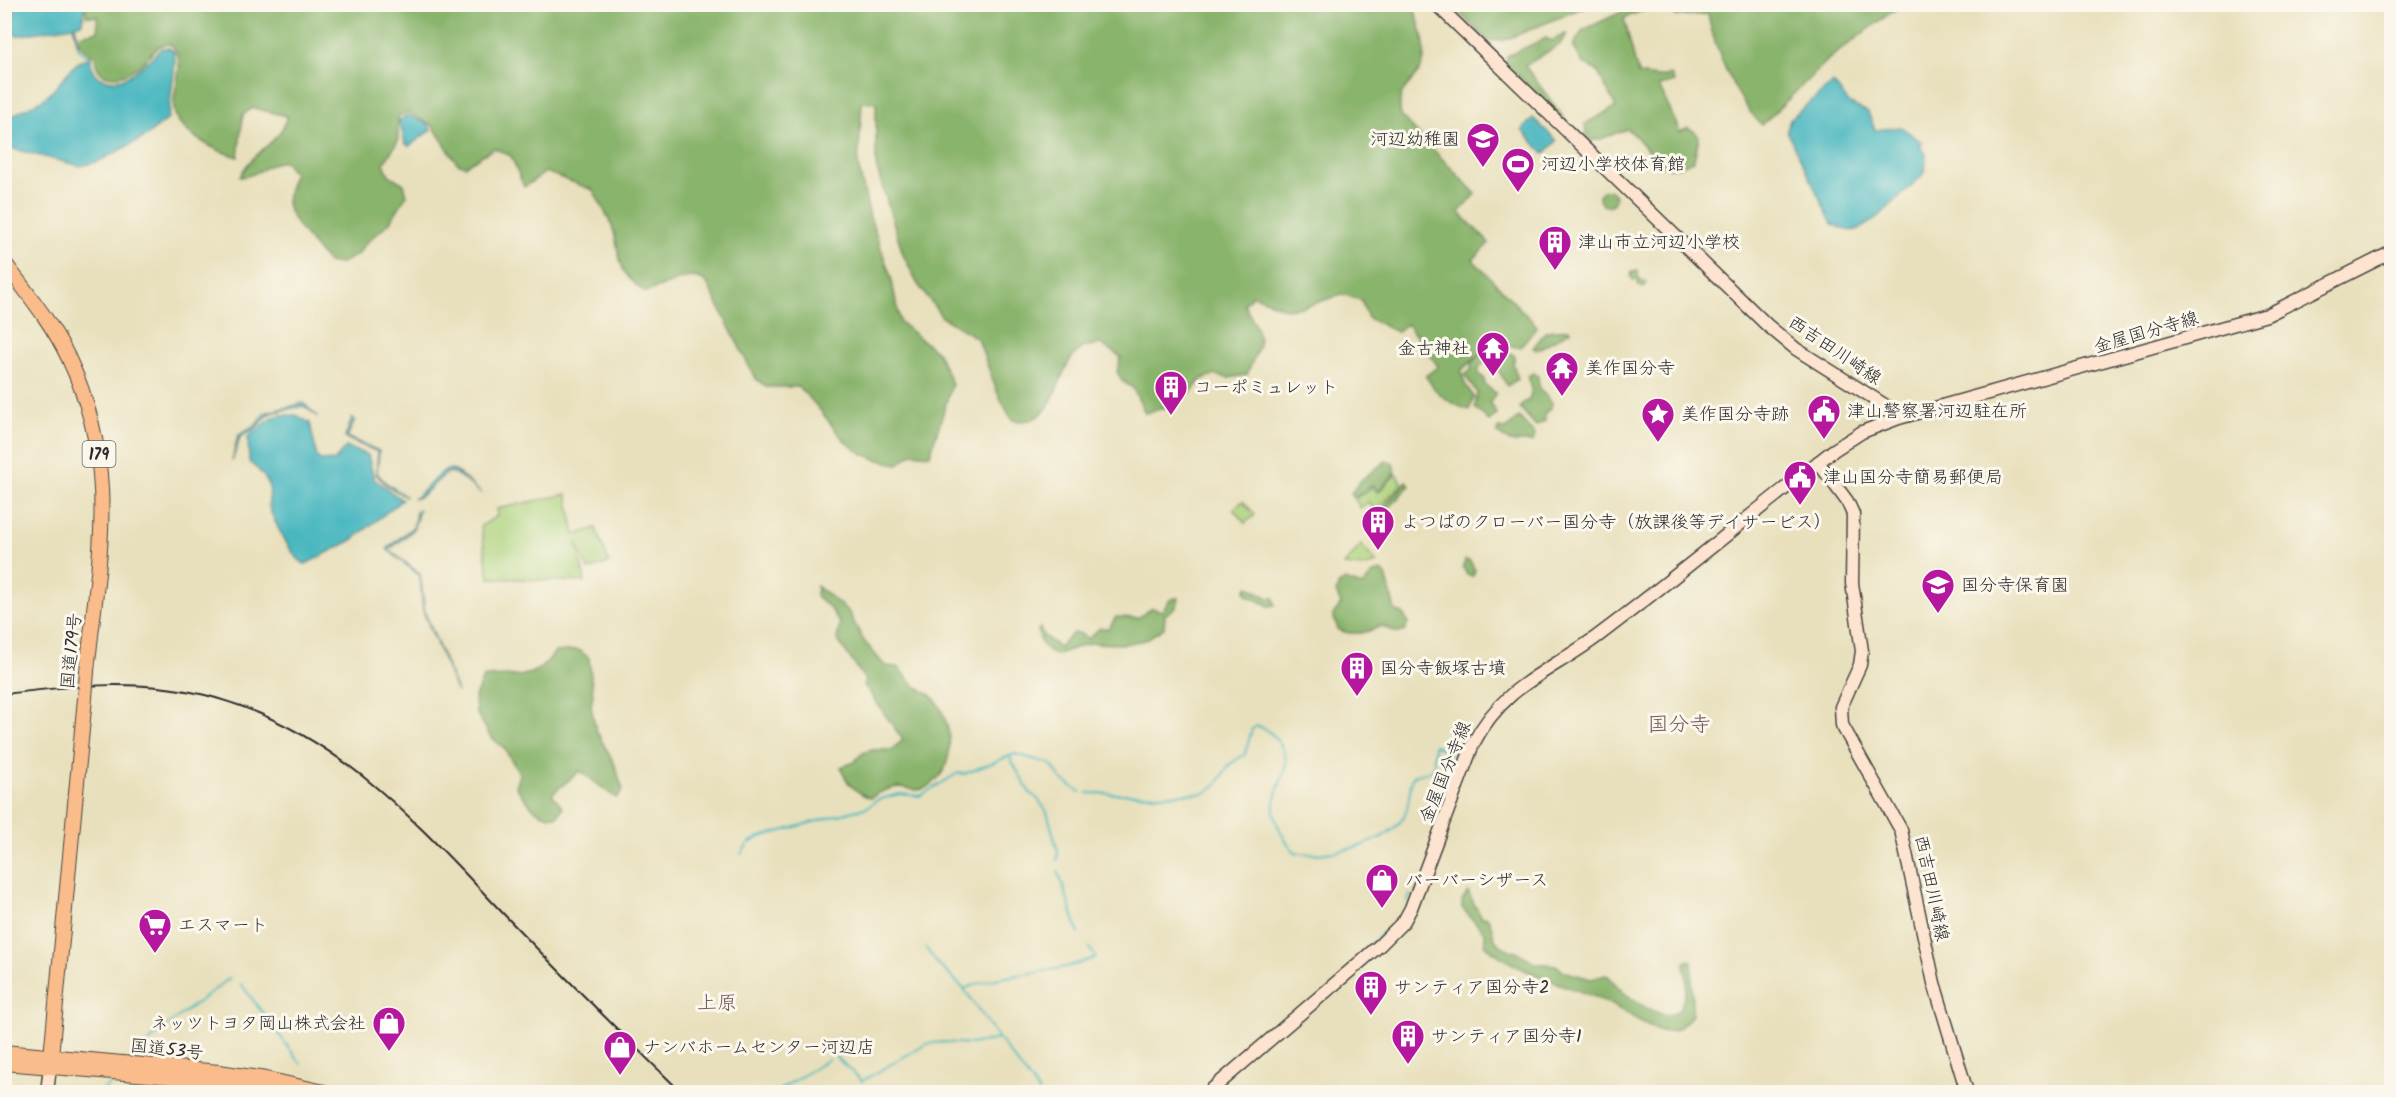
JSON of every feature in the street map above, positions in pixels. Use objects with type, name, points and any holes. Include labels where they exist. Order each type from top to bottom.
[{"type":"highway","name":"国道179号","points":[[4,262],[59,341],[82,388],[94,424],[100,462],[102,534],[50,1061]]},
{"type":"highway","name":"国道53号","points":[[4,1052],[50,1061],[209,1080],[281,1092]]},
{"type":"highway","name":"国道53号","points":[[4,1063],[50,1061],[219,1072],[324,1092]]},
{"type":"main road","name":"西吉田川崎線","points":[[1436,4],[1767,325],[1796,349],[1891,408],[1899,418]]},
{"type":"main road","name":"金屋国分寺線","points":[[1899,418],[2267,315],[2391,252]]},
{"type":"main road","points":[[1818,462],[1862,432],[1899,418]]},
{"type":"main road","name":"西吉田川崎線","points":[[1818,462],[1847,501],[1853,514],[1852,583],[1862,651],[1857,672],[1841,707],[1842,725],[1901,830],[1934,983],[1967,1092]]},
{"type":"main road","name":"金屋国分寺線","points":[[1209,1092],[1380,945],[1404,921],[1473,744],[1485,721],[1500,703],[1598,637],[1818,462]]},
{"type":"main road","points":[[47,1092],[50,1061]]},
{"type":"green space","points":[[1295,4],[1318,11],[1327,5],[1413,5],[1423,38],[1424,55],[1420,70],[1402,94],[1401,116],[1476,194],[1459,212],[1489,243],[1473,260],[1537,326],[1520,347],[1489,344],[1461,371],[1465,384],[1474,397],[1469,410],[1444,398],[1430,383],[1426,376],[1438,366],[1407,324],[1397,332],[1368,318],[1361,300],[1342,294],[1304,307],[1286,309],[1253,295],[1244,304],[1256,329],[1259,344],[1247,375],[1228,378],[1214,375],[1202,379],[1191,392],[1171,406],[1145,413],[1133,388],[1122,381],[1117,372],[1121,357],[1101,344],[1089,346],[1082,348],[1072,357],[1055,394],[1040,415],[1028,420],[1012,420],[997,392],[978,339],[942,317],[917,283],[903,254],[876,166],[876,103],[862,102],[858,165],[870,217],[891,277],[900,322],[938,353],[952,384],[930,455],[913,453],[898,464],[877,460],[849,445],[798,387],[766,387],[755,378],[707,283],[693,277],[685,278],[644,292],[636,285],[622,267],[611,224],[593,190],[546,172],[524,187],[511,156],[494,148],[465,166],[457,163],[433,126],[408,112],[398,116],[398,141],[384,163],[389,175],[404,184],[407,195],[390,222],[366,243],[357,255],[340,264],[328,262],[303,234],[288,209],[287,199],[294,173],[285,162],[275,163],[253,174],[240,177],[251,161],[273,141],[287,116],[253,108],[243,114],[238,157],[210,146],[191,134],[177,118],[174,101],[179,58],[170,44],[157,48],[139,66],[125,74],[111,77],[105,75],[96,65],[95,55],[89,55],[80,44],[80,35],[98,31],[97,16],[86,16],[86,5]]},
{"type":"green space","points":[[1451,5],[1589,5],[1505,40],[1488,41]]},
{"type":"green space","points":[[1636,5],[1656,5],[1624,18],[1638,74],[1656,77],[1671,75],[1674,82],[1659,86],[1680,132],[1688,128],[1699,137],[1694,160],[1680,166],[1670,168],[1662,165],[1627,129],[1598,140],[1587,140],[1585,124],[1616,107],[1597,71],[1583,63],[1573,46],[1583,30]]},
{"type":"green space","points":[[1658,5],[1901,5],[1830,58],[1762,125],[1735,88],[1715,43],[1708,14],[1676,16]]},
{"type":"green space","points":[[1568,33],[1560,44],[1525,66],[1576,134],[1506,64],[1507,56],[1546,38],[1551,41]]},
{"type":"green space","points":[[1604,190],[1610,190],[1615,198],[1613,204],[1604,206],[1599,201],[1599,195]]},
{"type":"green space","points":[[1638,271],[1639,279],[1647,282],[1643,288],[1638,285],[1639,280],[1633,280],[1631,276],[1632,272]]},
{"type":"green space","points":[[1569,329],[1570,331],[1537,350],[1533,348],[1546,331]]},
{"type":"green space","points":[[1493,349],[1507,351],[1515,356],[1513,364],[1518,379],[1507,386],[1499,371],[1487,361],[1479,367],[1479,374],[1484,378],[1485,385],[1496,393],[1490,402],[1497,414],[1489,421],[1475,408],[1477,393],[1465,375],[1471,370],[1471,363],[1484,352]]},
{"type":"green space","points":[[1534,373],[1538,376],[1539,388],[1552,403],[1551,408],[1545,413],[1545,421],[1536,426],[1520,408],[1524,402],[1529,400],[1532,389],[1528,376]]},
{"type":"green space","points":[[1519,417],[1535,435],[1533,442],[1510,442],[1497,433],[1498,428],[1506,429]]},
{"type":"green space","points":[[1386,461],[1392,462],[1396,472],[1378,492],[1373,485],[1354,498],[1351,493],[1362,479]]},
{"type":"green space","points":[[1396,474],[1402,484],[1375,511],[1369,502],[1360,508],[1355,499],[1373,487],[1378,493]]},
{"type":"green space","points":[[1407,481],[1410,486],[1386,510],[1384,506]]},
{"type":"green space","points":[[567,494],[575,535],[596,528],[609,563],[588,570],[577,542],[585,582],[489,578],[481,526],[497,516],[497,509]]},
{"type":"green space","points":[[1243,501],[1255,515],[1245,523],[1233,509]]},
{"type":"green space","points":[[1361,545],[1377,563],[1362,567],[1344,565]]},
{"type":"green space","points":[[1465,560],[1470,561],[1475,570],[1473,576],[1467,575],[1463,567]]},
{"type":"green space","points":[[1381,571],[1386,575],[1395,610],[1403,614],[1408,622],[1405,631],[1399,633],[1381,626],[1360,633],[1349,633],[1338,629],[1333,615],[1341,604],[1336,592],[1339,584],[1345,580],[1362,586],[1374,573]]},
{"type":"green space","points":[[817,586],[848,611],[864,641],[885,666],[898,667],[922,691],[932,695],[940,707],[948,731],[950,744],[948,757],[937,779],[927,787],[917,790],[892,788],[870,798],[855,790],[845,778],[841,767],[855,762],[866,752],[891,750],[903,740],[864,685],[866,681],[837,639],[840,624],[830,608],[816,596]]},
{"type":"green space","points":[[1248,586],[1268,598],[1274,598],[1275,605],[1269,606],[1247,595],[1245,590]]},
{"type":"green space","points":[[1178,598],[1176,607],[1165,615],[1164,628],[1145,640],[1124,644],[1090,643],[1055,655],[1045,648],[1040,639],[1038,630],[1040,628],[1044,636],[1059,647],[1073,633],[1079,633],[1088,639],[1100,628],[1109,628],[1116,617],[1138,618],[1152,608],[1162,611],[1171,599]]},
{"type":"green space","points":[[579,650],[589,658],[593,694],[591,707],[596,730],[615,765],[623,790],[616,798],[580,771],[552,794],[563,808],[557,816],[550,816],[533,808],[516,787],[520,774],[504,748],[490,736],[476,712],[475,697],[483,678],[531,673],[542,667],[555,652]]},
{"type":"green space","points":[[1468,892],[1481,917],[1487,917],[1489,920],[1495,940],[1501,946],[1534,963],[1556,965],[1563,971],[1591,979],[1606,975],[1635,1001],[1662,1014],[1676,1012],[1681,1006],[1686,985],[1684,964],[1688,960],[1692,961],[1692,1015],[1675,1030],[1661,1031],[1609,1003],[1529,972],[1499,956],[1485,945],[1485,933],[1462,908],[1462,901]]},
{"type":"water","points":[[16,5],[85,5],[82,23],[75,25],[79,49],[73,26],[16,36],[11,27]]},
{"type":"water","points":[[162,48],[169,48],[174,52],[175,63],[168,119],[145,137],[97,162],[80,166],[5,147],[6,121],[46,97],[77,63],[91,57],[91,64],[98,76],[109,81],[118,80],[134,72]]},
{"type":"water","points":[[1833,83],[1850,104],[1868,112],[1875,130],[1901,127],[1923,143],[1919,145],[1926,154],[1925,171],[1922,176],[1874,220],[1855,230],[1832,224],[1787,131],[1790,119]]},
{"type":"water","points":[[407,115],[428,124],[431,130],[409,146],[405,143],[399,120]]},
{"type":"water","points":[[1533,118],[1557,141],[1544,154],[1522,130]]},
{"type":"water","points":[[303,403],[318,417],[304,406],[270,413],[256,428],[240,437],[232,461],[238,436],[257,424],[265,413]]},
{"type":"water","points":[[296,415],[310,423],[317,457],[321,461],[335,460],[346,447],[368,455],[374,479],[402,500],[352,540],[306,564],[296,556],[284,539],[269,506],[268,483],[249,462],[248,437],[274,417]]},
{"type":"water","points":[[352,418],[355,420],[347,437],[379,451],[377,473],[385,482],[406,497],[385,484],[376,474],[378,452],[345,438]]},
{"type":"water","points":[[450,469],[457,472],[482,494],[459,476],[450,472],[440,478],[423,495],[413,499],[439,475]]},
{"type":"water","points":[[419,510],[413,530],[389,550],[420,574],[425,613],[457,692],[423,611],[420,576],[387,549],[414,526],[416,511]]},
{"type":"waterway","points":[[78,46],[88,59]]},
{"type":"waterway","points":[[1087,793],[1163,795],[1205,793],[1217,784],[1229,765],[1245,754],[1252,729],[1257,726],[1272,734],[1284,752],[1286,759],[1284,774],[1275,796],[1274,811],[1280,830],[1295,852],[1307,854],[1355,848],[1385,835],[1404,816],[1413,776],[1431,771],[1434,767],[1434,745],[1459,757],[1441,811]]},
{"type":"waterway","points":[[741,854],[749,843],[760,837],[868,807],[877,800],[899,794],[920,796],[958,773],[964,774],[1015,754],[1051,764],[1062,780],[1080,792]]},
{"type":"waterway","points":[[1009,756],[1030,793],[1038,799],[1047,812],[1058,851],[1057,860]]},
{"type":"waterway","points":[[1058,871],[1079,934]]},
{"type":"waterway","points":[[1407,902],[1410,895]]},
{"type":"waterway","points":[[1361,953],[1389,927]]},
{"type":"waterway","points":[[926,948],[937,963],[964,989],[999,1039]]},
{"type":"waterway","points":[[964,989],[997,979],[1062,968],[1096,957],[1089,948]]},
{"type":"waterway","points":[[140,1051],[162,1029],[230,978]]},
{"type":"waterway","points":[[241,984],[301,1064]]},
{"type":"waterway","points":[[835,1056],[862,1081],[926,1044],[943,1042],[971,1044],[999,1039],[1039,1092]]},
{"type":"waterway","points":[[776,1092],[829,1059]]},
{"type":"waterway","points":[[100,1092],[112,1083]]},
{"type":"railway","points":[[4,694],[110,685],[163,688],[216,698],[263,715],[305,736],[382,792],[417,824],[558,970],[681,1092]]},
{"type":"place","name":"河辺幼稚園","points":[[1483,168]]},
{"type":"place","name":"河辺小学校体育館","points":[[1518,193]]},
{"type":"place","name":"津山市立河辺小学校","points":[[1555,271]]},
{"type":"place","name":"金古神社","points":[[1493,377]]},
{"type":"place","name":"美作国分寺","points":[[1562,397]]},
{"type":"place","name":"コーポミュレット","points":[[1171,416]]},
{"type":"place","name":"津山警察署河辺駐在所","points":[[1824,440]]},
{"type":"place","name":"美作国分寺跡","points":[[1658,443]]},
{"type":"place","name":"津山国分寺簡易郵便局","points":[[1800,506]]},
{"type":"place","name":"よつばのクローバー国分寺（放課後等デイサービス）","points":[[1378,551]]},
{"type":"place","name":"国分寺保育園","points":[[1938,614]]},
{"type":"place","name":"国分寺飯塚古墳","points":[[1357,697]]},
{"type":"place","name":"バーバーシザース","points":[[1382,909]]},
{"type":"place","name":"エスマート","points":[[155,954]]},
{"type":"place","name":"サンティア国分寺2","points":[[1371,1016]]},
{"type":"place","name":"ネッツトヨタ岡山株式会社","points":[[389,1052]]},
{"type":"place","name":"サンティア国分寺1","points":[[1408,1065]]},
{"type":"place","name":"ナンバホームセンター河辺店","points":[[620,1076]]},
{"type":"district","name":"国分寺","points":[[1679,724]]},
{"type":"district","name":"上原","points":[[717,1002]]}]
